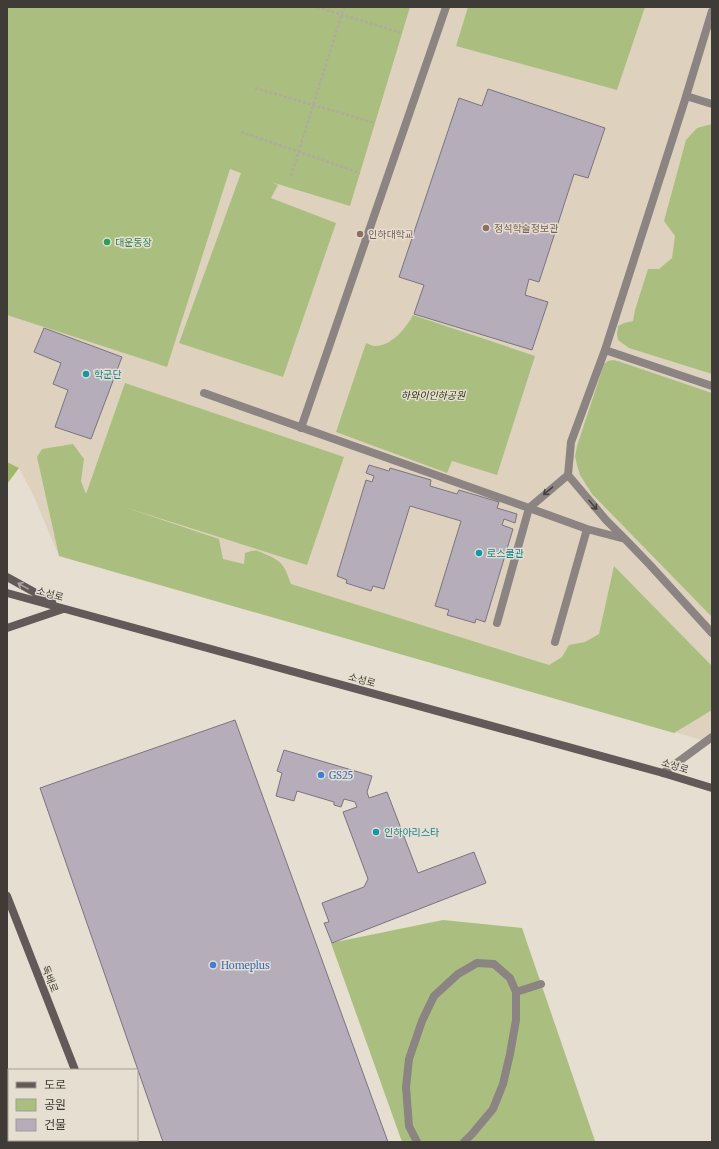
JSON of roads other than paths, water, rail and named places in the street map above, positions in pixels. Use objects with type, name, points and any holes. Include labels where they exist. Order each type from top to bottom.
[{"type":"main road","points":[[7,577],[64,609]]},
{"type":"main road","name":"소성로","points":[[7,593],[663,773],[712,788]]},
{"type":"main road","points":[[7,628],[64,609]]},
{"type":"main road","name":"독배로","points":[[7,896],[75,1069]]},
{"type":"street","points":[[301,428],[446,7]]},
{"type":"street","points":[[497,623],[529,508],[568,475],[571,442],[604,350],[712,11]]},
{"type":"street","points":[[686,96],[712,104]]},
{"type":"street","points":[[604,350],[712,386]]},
{"type":"street","points":[[204,393],[587,529],[625,539]]},
{"type":"street","points":[[568,475],[602,515],[712,633]]},
{"type":"street","points":[[555,642],[587,529]]},
{"type":"street","points":[[663,773],[712,737]]},
{"type":"street","points":[[417,1142],[409,1126],[406,1087],[409,1059],[422,1021],[434,996],[458,974],[477,963],[494,964],[510,978],[516,992],[516,1020],[503,1084],[493,1109],[464,1142]]},
{"type":"street","points":[[516,992],[541,984]]},
{"type":"place","name":"정석학술정보관","points":[[486,228]]},
{"type":"place","name":"인하대학교","points":[[360,234]]},
{"type":"place","name":"대운동장","points":[[107,242]]},
{"type":"place","name":"학군단","points":[[86,374]]},
{"type":"place","name":"로스쿨관","points":[[479,553]]},
{"type":"place","name":"GS25","points":[[321,775]]},
{"type":"place","name":"인하아리스타","points":[[376,832]]},
{"type":"place","name":"Homeplus","points":[[213,965]]},
{"type":"park label","name":"하와이인하공원","points":[[433,395]]}]
